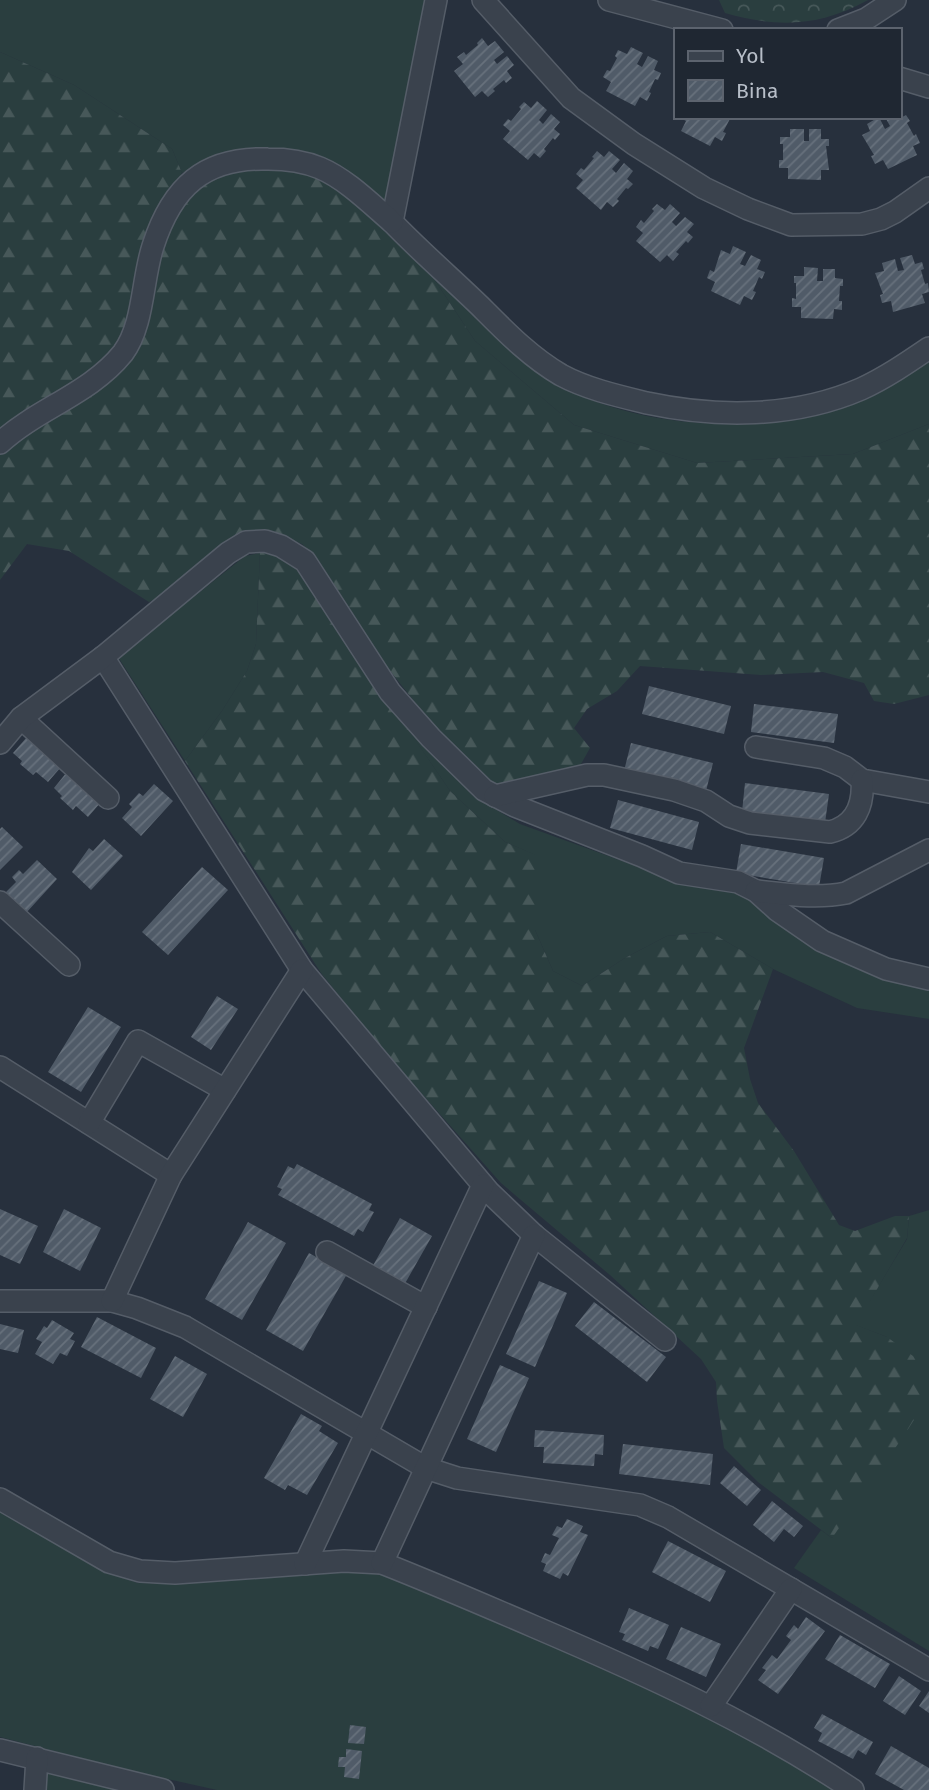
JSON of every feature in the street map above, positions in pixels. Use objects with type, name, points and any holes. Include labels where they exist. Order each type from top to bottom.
[{"type":"street","points":[[392,222],[436,0]]},
{"type":"street","points":[[483,0],[571,98],[634,144],[692,180],[748,209],[791,225],[862,224],[895,212],[929,188]]},
{"type":"street","points":[[609,0],[714,28]]},
{"type":"street","points":[[843,28],[866,19],[895,0]]},
{"type":"street","points":[[901,79],[929,86]]},
{"type":"street","points":[[0,443],[48,408],[78,393],[124,351],[134,335],[144,276],[153,244],[171,205],[185,185],[200,173],[220,163],[254,158],[305,163],[336,177],[392,222],[519,344],[544,364],[578,383],[642,402],[714,413],[819,404],[858,390],[890,374],[929,348]]},
{"type":"street","points":[[0,743],[21,718],[103,657],[228,553],[246,542],[265,541],[281,546],[305,561],[390,692],[484,790],[679,873],[737,882],[755,891],[822,941],[886,969],[929,979]]},
{"type":"street","points":[[103,657],[302,970],[483,1185],[534,1235],[665,1340]]},
{"type":"street","points":[[21,718],[108,798]]},
{"type":"street","points":[[756,747],[824,758],[845,767],[862,780],[929,792]]},
{"type":"street","points":[[495,796],[587,775],[604,775],[674,790],[706,801],[729,816],[750,823],[830,832],[842,829],[851,821],[859,807],[863,791],[862,780]]},
{"type":"street","points":[[755,891],[810,896],[846,893],[929,850]]},
{"type":"street","points":[[0,902],[69,965]]},
{"type":"street","points":[[112,1301],[171,1175],[302,970]]},
{"type":"street","points":[[89,1123],[138,1041],[225,1090]]},
{"type":"street","points":[[0,1067],[171,1175]]},
{"type":"street","points":[[305,1564],[483,1185]]},
{"type":"street","points":[[382,1563],[534,1235]]},
{"type":"street","points":[[327,1252],[426,1307]]},
{"type":"street","points":[[0,1301],[112,1301],[137,1308],[185,1327],[426,1468],[457,1478],[640,1505],[668,1517],[929,1670]]},
{"type":"street","points":[[0,1499],[109,1562],[140,1571],[175,1573],[344,1560],[382,1563],[643,1673],[711,1706],[822,1769],[853,1790]]},
{"type":"street","points":[[711,1706],[791,1589]]},
{"type":"street","points":[[0,1749],[163,1790]]},
{"type":"street","points":[[35,1790],[37,1758]]},
{"type":"green space","points":[[0,0],[429,0],[385,206],[191,170],[182,173],[172,149],[74,85],[0,52]]},
{"type":"green space","points":[[719,0],[868,0],[832,16],[781,23],[725,13]]},
{"type":"green space","points":[[0,52],[74,85],[172,149],[182,173],[168,197],[134,305],[112,358],[0,436]]},
{"type":"green space","points":[[302,167],[357,197],[430,273],[475,341],[574,425],[697,463],[853,454],[929,424],[929,695],[894,704],[874,701],[864,683],[823,672],[761,675],[640,666],[617,691],[587,709],[574,728],[590,748],[577,771],[502,786],[486,779],[433,725],[387,667],[319,561],[302,544],[273,533],[254,530],[238,533],[170,591],[149,602],[69,551],[27,544],[0,580],[0,451],[118,365],[165,234],[192,188],[230,169]]},
{"type":"green space","points":[[430,273],[487,329],[533,368],[582,396],[619,409],[658,418],[699,423],[782,421],[820,414],[855,403],[884,390],[929,361],[929,424],[853,454],[697,463],[574,425],[475,341]]},
{"type":"green space","points":[[273,552],[297,566],[450,791],[505,842],[536,855],[535,930],[553,971],[582,986],[625,958],[667,936],[710,932],[773,969],[744,1048],[758,1103],[794,1151],[839,1225],[855,1231],[895,1216],[909,1216],[907,1238],[856,1325],[887,1337],[913,1356],[925,1376],[926,1401],[832,1538],[758,1482],[724,1448],[716,1382],[701,1359],[610,1275],[501,1183],[383,1050],[321,973],[185,761],[222,711],[247,671],[256,644],[260,553]]},
{"type":"green space","points":[[260,553],[256,644],[247,671],[222,711],[185,761],[118,657],[245,556]]},
{"type":"green space","points":[[393,708],[473,796],[520,824],[694,887],[729,886],[746,896],[769,918],[803,937],[929,989],[929,1019],[857,1008],[773,969],[710,932],[667,936],[625,958],[582,986],[553,971],[535,930],[535,855],[505,842],[450,791]]},
{"type":"green space","points":[[929,1210],[929,1651],[794,1568],[821,1530],[832,1538],[887,1337],[855,1325],[907,1239],[909,1216]]},
{"type":"green space","points":[[0,1509],[95,1564],[138,1583],[169,1584],[283,1572],[370,1570],[420,1585],[702,1713],[837,1790],[217,1790],[0,1737]]},
{"type":"green space","points":[[46,1770],[138,1790],[40,1790]]},
{"type":"building","points":[[482,38],[488,46],[495,41],[504,52],[494,60],[497,64],[507,56],[514,65],[507,71],[512,78],[506,83],[504,80],[488,97],[482,91],[475,97],[454,71],[463,64],[457,57],[464,52],[466,55]]},
{"type":"building","points":[[631,47],[643,53],[637,64],[642,67],[648,56],[658,61],[654,70],[661,73],[658,80],[655,79],[647,101],[640,97],[635,106],[606,91],[611,82],[603,77],[607,70],[610,71],[618,50],[627,54]]},
{"type":"building","points":[[537,101],[547,110],[539,120],[543,124],[551,114],[560,122],[554,129],[560,134],[555,140],[553,138],[540,158],[534,153],[528,160],[503,139],[510,131],[503,125],[508,119],[511,121],[524,102],[531,108]]},
{"type":"building","points":[[906,115],[910,121],[907,123],[920,143],[913,146],[917,155],[888,169],[883,160],[875,164],[871,156],[874,155],[862,135],[870,131],[867,124],[880,119],[885,129],[890,126],[886,119]]},
{"type":"building","points":[[682,119],[730,119],[723,132],[726,133],[722,141],[715,137],[710,146],[681,131],[686,121]]},
{"type":"building","points":[[790,129],[804,129],[804,141],[809,141],[809,129],[821,129],[821,139],[829,139],[829,146],[826,146],[829,170],[821,170],[821,180],[788,179],[788,168],[779,168],[779,160],[783,160],[780,137],[790,137]]},
{"type":"building","points":[[597,151],[604,157],[609,151],[620,160],[612,169],[616,173],[624,163],[633,171],[627,179],[633,184],[626,188],[613,207],[607,202],[601,210],[576,188],[583,180],[576,174],[581,168],[584,170]]},
{"type":"building","points":[[657,204],[665,210],[670,204],[680,213],[672,222],[676,226],[685,217],[694,224],[687,232],[693,237],[676,252],[679,254],[673,261],[667,255],[660,262],[636,241],[643,233],[636,227],[641,220],[644,223]]},
{"type":"building","points":[[733,246],[746,252],[740,264],[745,266],[751,255],[761,260],[757,269],[765,272],[762,279],[759,277],[752,300],[744,296],[740,305],[711,291],[715,282],[707,278],[710,270],[714,272],[721,250],[730,254]]},
{"type":"building","points":[[912,255],[915,264],[922,262],[924,269],[921,270],[925,284],[928,283],[929,292],[922,294],[925,303],[893,312],[891,301],[882,303],[880,295],[883,294],[875,273],[884,271],[882,263],[895,259],[898,271],[904,270],[900,258]]},
{"type":"building","points":[[804,267],[818,268],[817,281],[823,281],[823,269],[835,269],[835,278],[843,279],[839,301],[842,301],[842,310],[834,309],[833,319],[801,318],[801,307],[792,307],[792,298],[796,299],[794,276],[804,276]]},
{"type":"building","points":[[649,686],[731,706],[724,734],[642,714]]},
{"type":"building","points":[[754,704],[838,714],[834,743],[751,732]]},
{"type":"building","points":[[27,737],[61,767],[48,782],[36,772],[33,775],[20,764],[22,761],[13,753]]},
{"type":"building","points":[[631,743],[713,763],[706,791],[624,771]]},
{"type":"building","points":[[67,772],[101,802],[88,817],[76,806],[73,810],[54,788]]},
{"type":"building","points":[[745,783],[829,794],[825,823],[742,812]]},
{"type":"building","points":[[154,784],[173,801],[141,836],[122,818],[139,793],[143,796]]},
{"type":"building","points":[[618,800],[699,822],[692,850],[610,828]]},
{"type":"building","points":[[2,827],[23,847],[0,870],[0,829]]},
{"type":"building","points":[[104,839],[123,856],[91,890],[72,872],[89,848],[93,851]]},
{"type":"building","points":[[741,844],[824,858],[819,887],[736,873]]},
{"type":"building","points":[[37,860],[57,879],[26,913],[5,893],[16,882],[12,877],[19,870],[23,874]]},
{"type":"building","points":[[202,867],[228,890],[168,955],[142,932]]},
{"type":"building","points":[[217,996],[238,1009],[211,1050],[191,1037]]},
{"type":"building","points":[[88,1007],[121,1027],[81,1092],[48,1072]]},
{"type":"building","points":[[297,1164],[372,1204],[369,1210],[374,1212],[363,1232],[358,1229],[354,1236],[278,1195],[282,1189],[277,1187],[288,1166],[294,1169]]},
{"type":"building","points":[[0,1209],[38,1226],[20,1264],[0,1255]]},
{"type":"building","points":[[64,1209],[101,1228],[80,1271],[43,1252]]},
{"type":"building","points":[[400,1218],[432,1236],[403,1287],[371,1269]]},
{"type":"building","points":[[248,1222],[286,1243],[242,1320],[205,1299]]},
{"type":"building","points":[[309,1253],[347,1274],[303,1351],[266,1330]]},
{"type":"building","points":[[539,1281],[567,1293],[535,1367],[506,1354]]},
{"type":"building","points":[[594,1302],[666,1357],[647,1382],[575,1326]]},
{"type":"building","points":[[97,1317],[156,1348],[141,1378],[81,1347]]},
{"type":"building","points":[[52,1320],[74,1333],[70,1339],[75,1341],[67,1356],[60,1353],[53,1364],[35,1354],[42,1342],[36,1339],[44,1326],[47,1328]]},
{"type":"building","points":[[0,1324],[24,1330],[18,1353],[0,1349]]},
{"type":"building","points":[[175,1356],[207,1374],[183,1417],[150,1399]]},
{"type":"building","points":[[500,1365],[529,1378],[496,1452],[467,1439]]},
{"type":"building","points":[[301,1414],[322,1426],[319,1431],[338,1443],[307,1495],[288,1485],[285,1490],[264,1478]]},
{"type":"building","points":[[535,1430],[604,1435],[603,1455],[595,1454],[594,1466],[543,1463],[544,1447],[534,1447]]},
{"type":"building","points":[[623,1444],[713,1454],[710,1485],[619,1474]]},
{"type":"building","points":[[734,1466],[761,1490],[747,1506],[720,1483]]},
{"type":"building","points":[[772,1501],[803,1526],[794,1537],[784,1529],[774,1542],[753,1525]]},
{"type":"building","points":[[567,1519],[583,1526],[580,1532],[588,1535],[568,1576],[563,1573],[560,1579],[543,1571],[546,1564],[541,1562],[545,1553],[550,1555],[559,1538],[552,1535],[557,1526],[562,1528]]},
{"type":"building","points":[[668,1541],[726,1571],[710,1602],[652,1572]]},
{"type":"building","points":[[629,1608],[669,1625],[658,1649],[650,1646],[648,1651],[622,1640],[625,1634],[619,1632]]},
{"type":"building","points":[[806,1617],[825,1631],[778,1694],[758,1680],[766,1670],[762,1668],[772,1655],[777,1659],[791,1640],[786,1636],[794,1625],[798,1629]]},
{"type":"building","points":[[681,1627],[721,1644],[706,1677],[666,1659]]},
{"type":"building","points":[[840,1635],[890,1664],[875,1688],[825,1659]]},
{"type":"building","points":[[899,1676],[921,1691],[905,1715],[883,1701]]},
{"type":"building","points":[[929,1691],[929,1713],[919,1706]]},
{"type":"building","points":[[822,1714],[873,1742],[866,1755],[858,1750],[853,1759],[818,1741],[822,1733],[814,1728]]},
{"type":"building","points":[[350,1725],[366,1727],[364,1744],[348,1743]]},
{"type":"building","points":[[891,1746],[929,1768],[929,1790],[904,1790],[875,1774]]},
{"type":"building","points":[[346,1749],[362,1751],[359,1779],[344,1777],[345,1767],[338,1767],[339,1757],[346,1757]]}]
